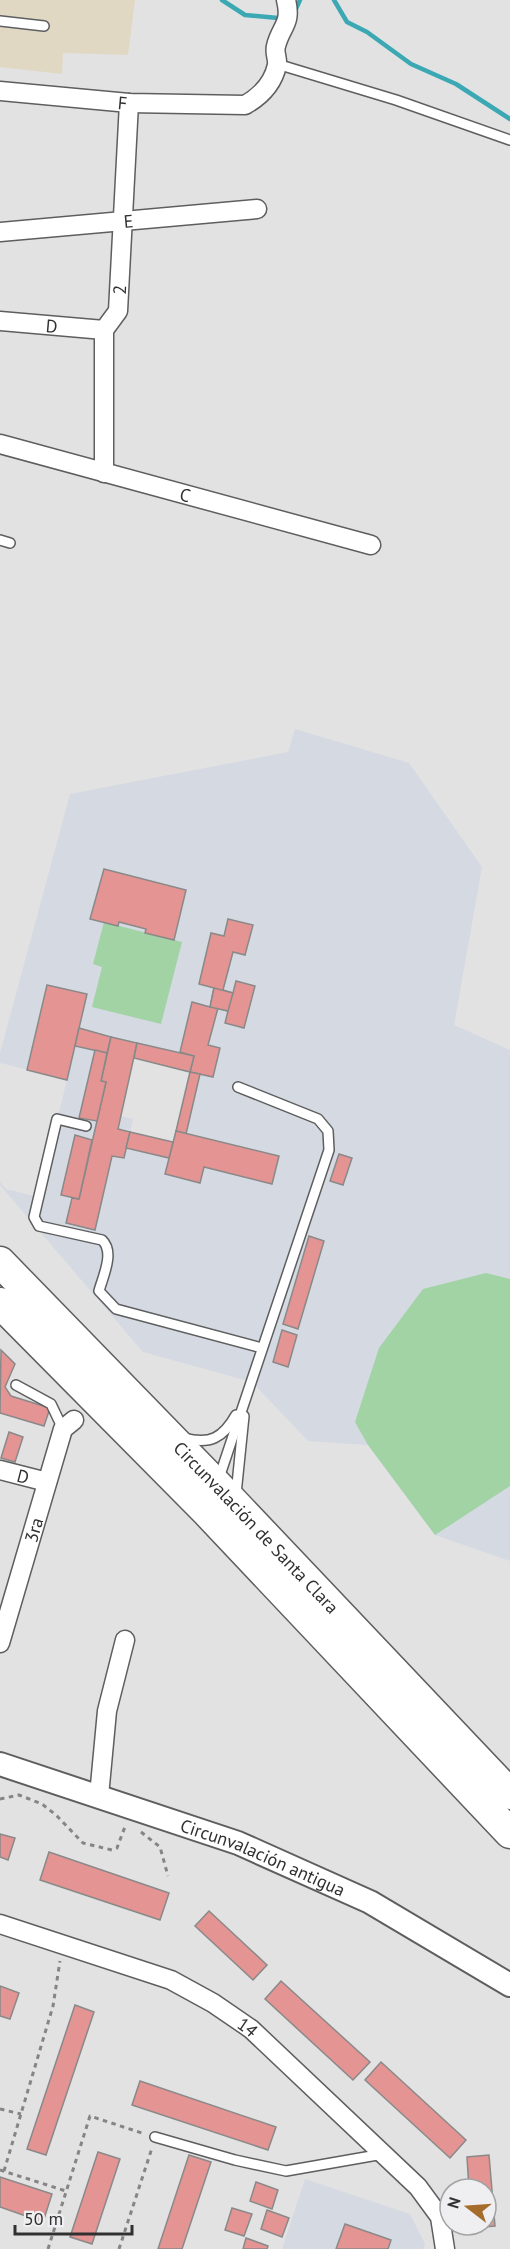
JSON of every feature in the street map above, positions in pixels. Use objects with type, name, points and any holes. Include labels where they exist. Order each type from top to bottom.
[{"type":"highway","name":"Circunvalación de Santa Clara","points":[[0,1262],[167,1434],[217,1500],[510,1833]]},
{"type":"highway","name":"Circunvalación de Santa Clara","points":[[0,1303],[217,1500],[510,1794]]},
{"type":"street","points":[[277,64],[275,47],[287,24],[286,0]]},
{"type":"street","name":"F","points":[[0,91],[129,103],[245,105],[260,96],[267,87],[277,64]]},
{"type":"street","name":"2","points":[[104,473],[104,330],[118,311],[129,103]]},
{"type":"street","name":"E","points":[[0,231],[257,209]]},
{"type":"street","name":"D","points":[[0,321],[104,330]]},
{"type":"street","name":"C","points":[[0,444],[371,545]]},
{"type":"street","name":"3ra","points":[[0,1643],[47,1482],[69,1425]]},
{"type":"street","name":"D","points":[[0,1470],[47,1482]]},
{"type":"street","points":[[99,1796],[107,1711],[125,1640]]},
{"type":"street","name":"Circunvalación antigua","points":[[0,1764],[99,1796],[124,1814],[238,1843],[370,1902],[510,1985]]},
{"type":"street","name":"14","points":[[0,1924],[171,1980],[213,2002],[251,2029],[418,2187],[440,2217],[445,2249]]},
{"type":"lane","points":[[0,21],[44,26]]},
{"type":"lane","points":[[277,64],[396,100],[510,140]]},
{"type":"lane","points":[[0,540],[10,543]]},
{"type":"lane","points":[[217,1500],[262,1348],[329,1150],[328,1131],[318,1119],[238,1087]]},
{"type":"lane","points":[[86,1126],[57,1119],[34,1217],[39,1226],[102,1240],[107,1245],[108,1253],[99,1291],[116,1309],[262,1348]]},
{"type":"lane","points":[[16,1385],[51,1404],[69,1425]]},
{"type":"lane","points":[[167,1434],[196,1441],[216,1437],[228,1429],[246,1398]]},
{"type":"lane","points":[[217,1500],[237,1475],[246,1398]]},
{"type":"lane","points":[[155,2137],[235,2160],[286,2171],[383,2154]]},
{"type":"path","points":[[0,1799],[19,1795],[42,1804],[83,1842],[112,1850],[117,1848],[124,1814]]},
{"type":"path","points":[[124,1814],[160,1847],[168,1876]]},
{"type":"path","points":[[63,1945],[53,2006],[2,2170],[66,2191]]},
{"type":"path","points":[[0,2109],[21,2114]]},
{"type":"path","points":[[48,2249],[90,2116],[155,2137],[119,2249]]},
{"type":"shaded area","points":[[0,0],[135,0],[128,55],[63,53],[62,74],[0,67]]},
{"type":"shaded area","points":[[295,729],[409,763],[482,867],[454,1025],[510,1050],[510,1561],[435,1535],[368,1445],[308,1441],[252,1382],[143,1352],[0,1185],[0,1182],[6,1189],[38,1197],[67,1080],[1,1063],[0,1065],[0,1053],[70,794],[288,752]],"holes":[[[134,1058],[190,1072],[173,1142],[130,1132],[133,1119],[120,1116]]]},
{"type":"shaded area","points":[[305,2179],[410,2214],[425,2244],[424,2249],[282,2249]]},
{"type":"green space","points":[[104,922],[182,942],[161,1024],[92,1007],[102,967],[93,964]]},
{"type":"green space","points":[[486,1273],[510,1279],[510,1486],[435,1535],[368,1445],[355,1422],[379,1348],[423,1289]]},
{"type":"building","points":[[104,869],[186,890],[174,940],[145,933],[146,929],[119,922],[118,926],[90,919]]},
{"type":"building","points":[[228,919],[253,925],[245,955],[233,952],[223,990],[233,993],[236,981],[255,986],[244,1028],[225,1023],[228,1011],[218,1008],[208,1045],[220,1048],[213,1077],[190,1072],[194,1056],[180,1052],[192,1002],[210,1007],[214,988],[199,984],[211,933],[224,936]]},
{"type":"building","points":[[47,985],[87,994],[67,1080],[27,1070]]},
{"type":"building","points":[[214,988],[233,993],[228,1011],[210,1007]]},
{"type":"building","points":[[79,1028],[111,1037],[107,1053],[75,1046]]},
{"type":"building","points":[[111,1037],[137,1043],[118,1129],[130,1132],[124,1158],[112,1156],[95,1230],[66,1223],[72,1198],[79,1199],[106,1082],[101,1081]]},
{"type":"building","points":[[137,1043],[194,1056],[190,1072],[134,1058]]},
{"type":"building","points":[[95,1050],[107,1053],[101,1081],[106,1082],[97,1121],[79,1118]]},
{"type":"building","points":[[190,1072],[200,1074],[186,1134],[176,1131]]},
{"type":"building","points":[[176,1131],[279,1156],[272,1184],[204,1167],[200,1183],[165,1174]]},
{"type":"building","points":[[130,1132],[173,1142],[169,1158],[126,1148]]},
{"type":"building","points":[[75,1135],[92,1140],[79,1199],[61,1195]]},
{"type":"building","points":[[339,1154],[352,1158],[343,1185],[330,1181]]},
{"type":"building","points":[[309,1236],[324,1241],[298,1329],[283,1324]]},
{"type":"building","points":[[282,1330],[297,1335],[288,1367],[273,1362]]},
{"type":"building","points":[[1,1350],[15,1364],[5,1387],[11,1396],[50,1408],[44,1426],[0,1413]]},
{"type":"building","points":[[9,1432],[23,1437],[15,1462],[1,1458]]},
{"type":"building","points":[[0,1834],[15,1838],[8,1860],[0,1857]]},
{"type":"building","points":[[49,1852],[169,1893],[160,1920],[40,1880]]},
{"type":"building","points":[[209,1911],[267,1965],[253,1980],[195,1926]]},
{"type":"building","points":[[281,1981],[370,2062],[353,2080],[265,1999]]},
{"type":"building","points":[[0,1986],[19,1993],[10,2019],[0,2016]]},
{"type":"building","points":[[75,2005],[94,2012],[46,2155],[27,2149]]},
{"type":"building","points":[[381,2062],[466,2140],[450,2158],[365,2080]]},
{"type":"building","points":[[140,2081],[276,2127],[268,2150],[132,2105]]},
{"type":"building","points":[[98,2152],[120,2159],[92,2244],[70,2237]]},
{"type":"building","points":[[189,2155],[211,2162],[182,2249],[158,2249]]},
{"type":"building","points":[[489,2155],[491,2177],[468,2177],[467,2157]]},
{"type":"building","points":[[0,2177],[52,2194],[43,2222],[0,2207]]},
{"type":"building","points":[[256,2182],[278,2190],[272,2209],[250,2201]]},
{"type":"building","points":[[232,2208],[252,2214],[244,2236],[225,2230]]},
{"type":"building","points":[[267,2210],[289,2218],[282,2237],[261,2229]]},
{"type":"building","points":[[345,2224],[391,2240],[388,2249],[336,2249]]},
{"type":"building","points":[[246,2238],[268,2246],[267,2249],[243,2249]]},
{"type":"waterway","points":[[222,0],[245,15],[278,18]]},
{"type":"waterway","points":[[295,11],[300,0]]},
{"type":"waterway","points":[[334,0],[347,22],[367,32],[411,64],[456,84],[510,119]]}]
